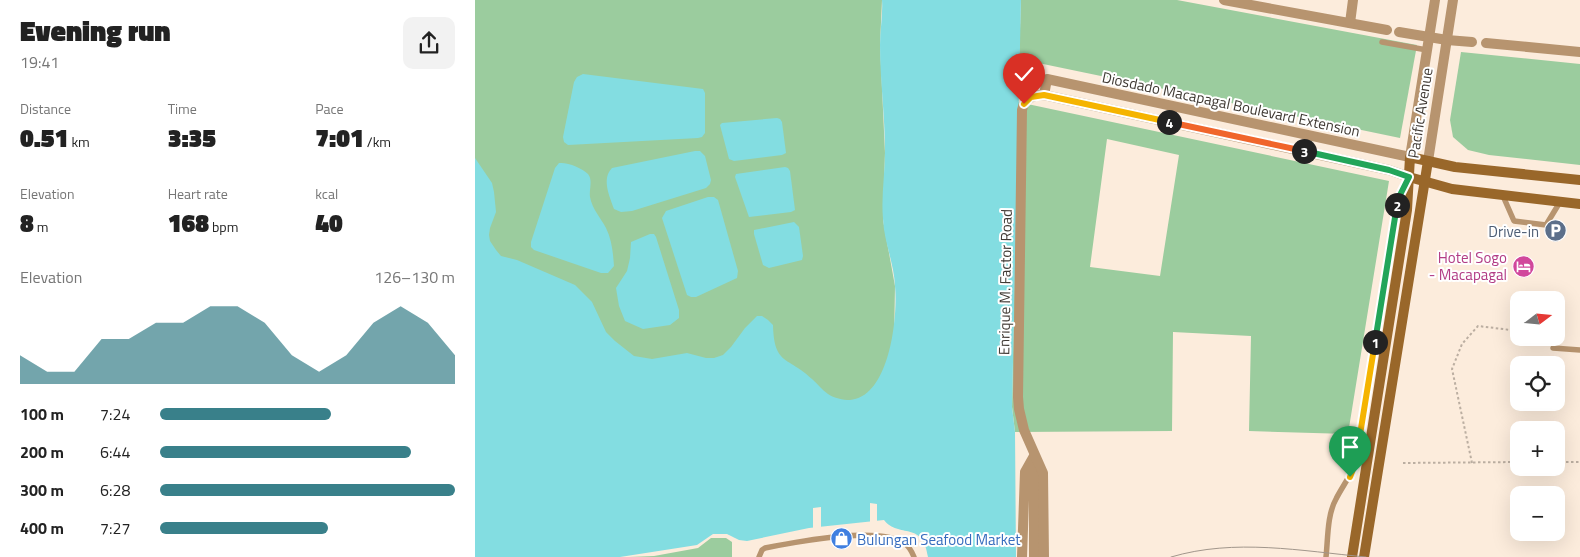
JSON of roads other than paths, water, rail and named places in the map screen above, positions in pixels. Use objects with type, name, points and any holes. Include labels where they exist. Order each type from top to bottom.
[{"type":"main road","points":[[1410,157],[1455,167],[1580,180]]},
{"type":"main road","name":"Pacific Avenue","points":[[1352,557],[1407,210],[1410,157]]},
{"type":"main road","name":"Pacific Avenue","points":[[1364,557],[1428,162]]},
{"type":"main road","points":[[1409,177],[1452,189],[1580,204]]},
{"type":"street","points":[[1223,0],[1387,30]]},
{"type":"street","points":[[1350,23],[1353,0]]},
{"type":"street","name":"Pacific Avenue","points":[[1410,157],[1435,0]]},
{"type":"street","name":"Pacific Avenue","points":[[1428,162],[1453,0]]},
{"type":"street","points":[[1399,32],[1472,42]]},
{"type":"street","points":[[1486,43],[1580,52]]},
{"type":"street","name":"Diosdado Macapagal Boulevard Extension","points":[[1409,177],[1389,170],[1044,95],[1047,79],[1410,157]]},
{"type":"street","name":"Enrique M. Factor Road","points":[[1044,95],[1031,97],[1023,106],[1018,397],[1021,420],[1034,456],[1043,473],[1044,557]]},
{"type":"street","points":[[1022,557],[1025,472],[1034,456]]},
{"type":"street","points":[[1034,456],[1034,557]]},
{"type":"lane","points":[[1382,42],[1427,50]]},
{"type":"lane","points":[[1326,557],[1330,514],[1335,500],[1350,477],[1355,464],[1398,199],[1409,177]]},
{"type":"lane","points":[[1503,196],[1514,221],[1546,225],[1560,202]]},
{"type":"lane","points":[[1553,348],[1580,350]]},
{"type":"lane","points":[[759,557],[765,548],[796,542],[864,535],[878,536],[901,542],[907,545],[913,557]]},
{"type":"water","points":[[882,0],[1021,0],[1012,407],[1015,432],[1016,557],[928,557],[921,538],[916,534],[890,526],[884,520],[809,528],[747,541],[739,540],[727,534],[713,534],[697,545],[620,557],[475,557],[475,158],[492,183],[496,212],[489,235],[490,241],[496,250],[501,256],[517,260],[575,285],[592,302],[606,332],[634,356],[652,359],[687,353],[714,358],[723,355],[757,316],[762,316],[773,325],[776,348],[779,354],[826,392],[836,398],[847,400],[864,395],[874,385],[883,371],[889,353],[893,334],[896,299],[893,269],[885,236],[883,210],[885,151],[880,58]]},
{"type":"water","points":[[583,74],[703,89],[705,93],[705,133],[702,137],[698,138],[568,145],[564,142],[563,137],[574,82],[577,77]]},
{"type":"water","points":[[777,118],[782,122],[786,153],[734,161],[729,159],[720,125],[722,123]]},
{"type":"water","points":[[700,151],[705,156],[711,180],[706,188],[632,211],[621,212],[614,209],[607,183],[607,177],[612,168]]},
{"type":"water","points":[[559,163],[575,166],[589,176],[591,182],[591,201],[606,228],[612,247],[614,266],[608,273],[601,273],[534,250],[531,247],[555,168]]},
{"type":"water","points":[[785,167],[790,171],[795,210],[749,217],[735,177],[736,174]]},
{"type":"water","points":[[708,197],[714,197],[718,200],[738,271],[737,278],[696,297],[691,297],[687,295],[662,218],[666,211]]},
{"type":"water","points":[[794,222],[799,227],[802,260],[769,268],[763,265],[754,230]]},
{"type":"water","points":[[654,234],[656,237],[679,310],[679,318],[670,325],[643,329],[625,321],[619,306],[616,288],[627,271],[631,242]]},
{"type":"tram line","points":[[1171,557],[1195,551],[1244,547],[1293,549],[1366,557]]},
{"type":"place","name":"Drive-in","points":[[1555,231]]},
{"type":"place","name":"Hotel Sogo - Macapagal","points":[[1523,266]]},
{"type":"place","name":"Bulungan Seafood Market","points":[[841,539]]}]
